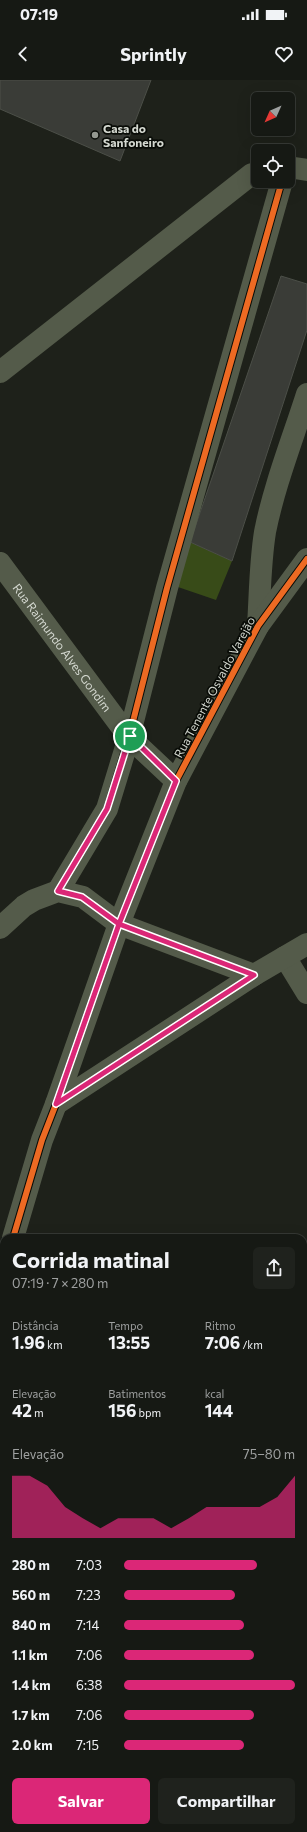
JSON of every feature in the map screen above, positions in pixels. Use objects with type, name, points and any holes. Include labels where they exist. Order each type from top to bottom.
[{"type":"street","points":[[295,168],[307,170]]},
{"type":"street","points":[[0,372],[251,175]]},
{"type":"street","points":[[58,891],[107,809],[130,736],[167,588],[280,188]]},
{"type":"street","name":"Rua Tenente Osvaldo Varejão","points":[[258,626],[262,561],[266,531],[282,471],[307,394]]},
{"type":"street","name":"Rua Tenente Osvaldo Varejão","points":[[13,1234],[42,1140],[119,924],[176,781],[258,626],[307,559]]},
{"type":"street","name":"Rua Raimundo Alves Gondim","points":[[0,563],[130,736],[176,781]]},
{"type":"street","points":[[0,926],[34,900],[58,891],[82,897],[119,924],[254,975]]},
{"type":"street","points":[[56,1104],[254,975],[307,944]]},
{"type":"street","points":[[285,957],[307,993]]},
{"type":"green space","points":[[190,542],[232,561],[216,600],[175,586]]},
{"type":"building","name":"Casa do Sanfoneiro","points":[[0,80],[151,80],[120,161],[0,109]]},
{"type":"building","points":[[281,276],[307,284],[307,330],[232,561],[190,542]]},
{"type":"cycle path","points":[[58,891],[107,809],[129,737],[167,588],[280,188]]},
{"type":"cycle path","points":[[14,1234],[42,1140],[119,924],[176,781],[258,626],[307,559]]},
{"type":"place","name":"Casa do Sanfoneiro","points":[[95,135]]},
{"type":"route","points":[[130,736],[107,809],[58,891],[82,897],[119,924],[56,1104],[254,975],[119,924],[176,781],[130,736]]}]
